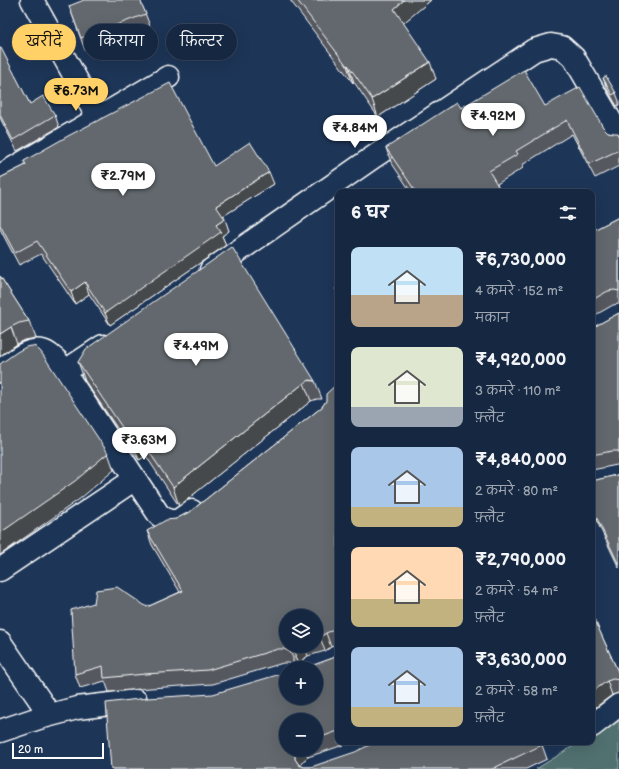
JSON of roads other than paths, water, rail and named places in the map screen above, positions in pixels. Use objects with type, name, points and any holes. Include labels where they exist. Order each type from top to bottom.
[{"type":"street","points":[[32,0],[98,118]]},
{"type":"street","points":[[198,280],[372,158],[534,50],[550,45],[562,47],[574,58],[619,135]]},
{"type":"street","points":[[0,176],[168,77]]},
{"type":"street","points":[[64,372],[122,333]]},
{"type":"street","points":[[0,371],[26,353],[37,350],[47,353],[57,362],[64,372],[159,515],[168,521],[178,521],[206,500]]},
{"type":"street","points":[[0,570],[135,479]]},
{"type":"street","points":[[0,642],[50,715]]},
{"type":"street","points":[[0,731],[76,708],[158,699]]},
{"type":"street","points":[[595,724],[619,705]]}]
